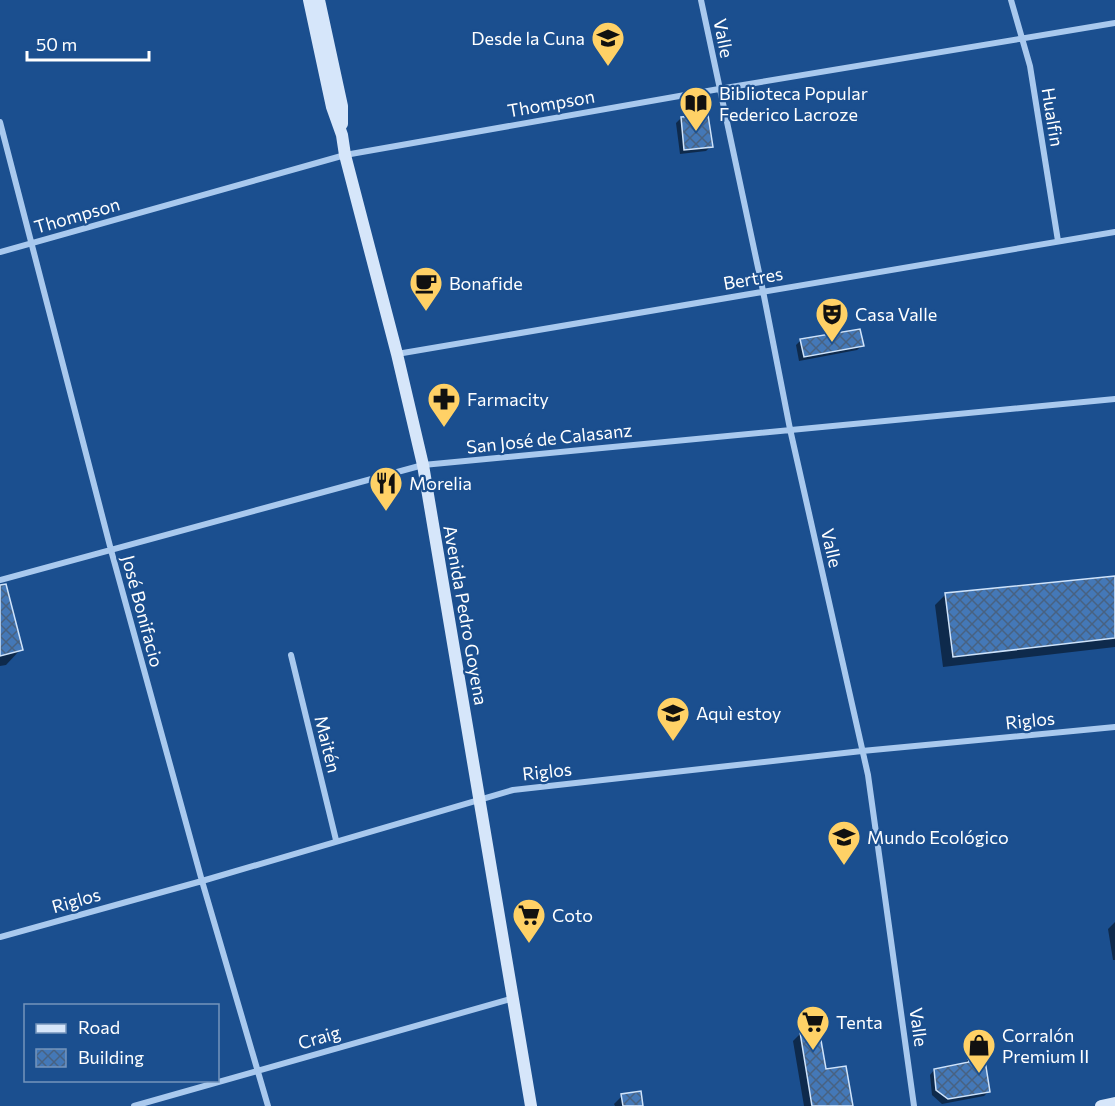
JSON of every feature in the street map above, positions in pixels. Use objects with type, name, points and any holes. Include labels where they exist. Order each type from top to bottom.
[{"type":"main road","name":"Avenida Pedro Goyena","points":[[309,0],[332,107],[342,135]]},
{"type":"main road","name":"Avenida Pedro Goyena","points":[[319,0],[342,106],[345,155],[397,354],[423,465],[531,1106]]},
{"type":"main road","points":[[1101,1106],[1115,1103]]},
{"type":"street","name":"Valle","points":[[701,0],[790,429],[868,775],[915,1106]]},
{"type":"street","name":"Hualfin","points":[[1011,0],[1030,66],[1058,241]]},
{"type":"street","name":"Thompson","points":[[0,252],[345,155],[719,88],[1115,23]]},
{"type":"street","name":"José Bonifacio","points":[[0,122],[111,550],[202,881],[268,1106]]},
{"type":"street","name":"Bertres","points":[[397,354],[1115,232]]},
{"type":"street","name":"San José de Calasanz","points":[[0,580],[423,465],[1115,399]]},
{"type":"street","name":"Maitén","points":[[291,655],[336,840]]},
{"type":"street","name":"Riglos","points":[[0,937],[202,881],[513,790],[1115,727]]},
{"type":"street","name":"Craig","points":[[219,1082],[514,998]]},
{"type":"street","name":"Craig","points":[[134,1106],[217,1082]]},
{"type":"building","name":"Biblioteca Popular Federico Lacroze","points":[[708,115],[713,147],[684,150],[681,117]]},
{"type":"building","name":"Casa Valle","points":[[860,329],[864,346],[804,357],[800,339]]},
{"type":"building","points":[[1115,576],[1115,638],[953,657],[945,593]]},
{"type":"building","points":[[6,584],[23,650],[0,656],[0,585]]},
{"type":"building","name":"Tenta","points":[[819,1029],[826,1069],[846,1066],[853,1106],[812,1106],[800,1032]]},
{"type":"building","points":[[984,1054],[990,1092],[948,1099],[936,1090],[934,1069],[969,1062],[968,1057]]},
{"type":"building","points":[[641,1091],[643,1106],[623,1106],[621,1094]]},
{"type":"place","name":"Desde la Cuna","points":[[608,67]]},
{"type":"place","name":"Biblioteca Popular Federico Lacroze","points":[[696,132]]},
{"type":"place","name":"Bonafide","points":[[426,312]]},
{"type":"place","name":"Casa Valle","points":[[832,343]]},
{"type":"place","name":"Farmacity","points":[[444,428]]},
{"type":"place","name":"Morelia","points":[[386,512]]},
{"type":"place","name":"Aquì estoy","points":[[673,742]]},
{"type":"place","name":"Mundo Ecológico","points":[[844,866]]},
{"type":"place","name":"Coto","points":[[529,944]]},
{"type":"place","name":"Tenta","points":[[813,1051]]},
{"type":"place","name":"Corralón Premium II","points":[[979,1074]]}]
